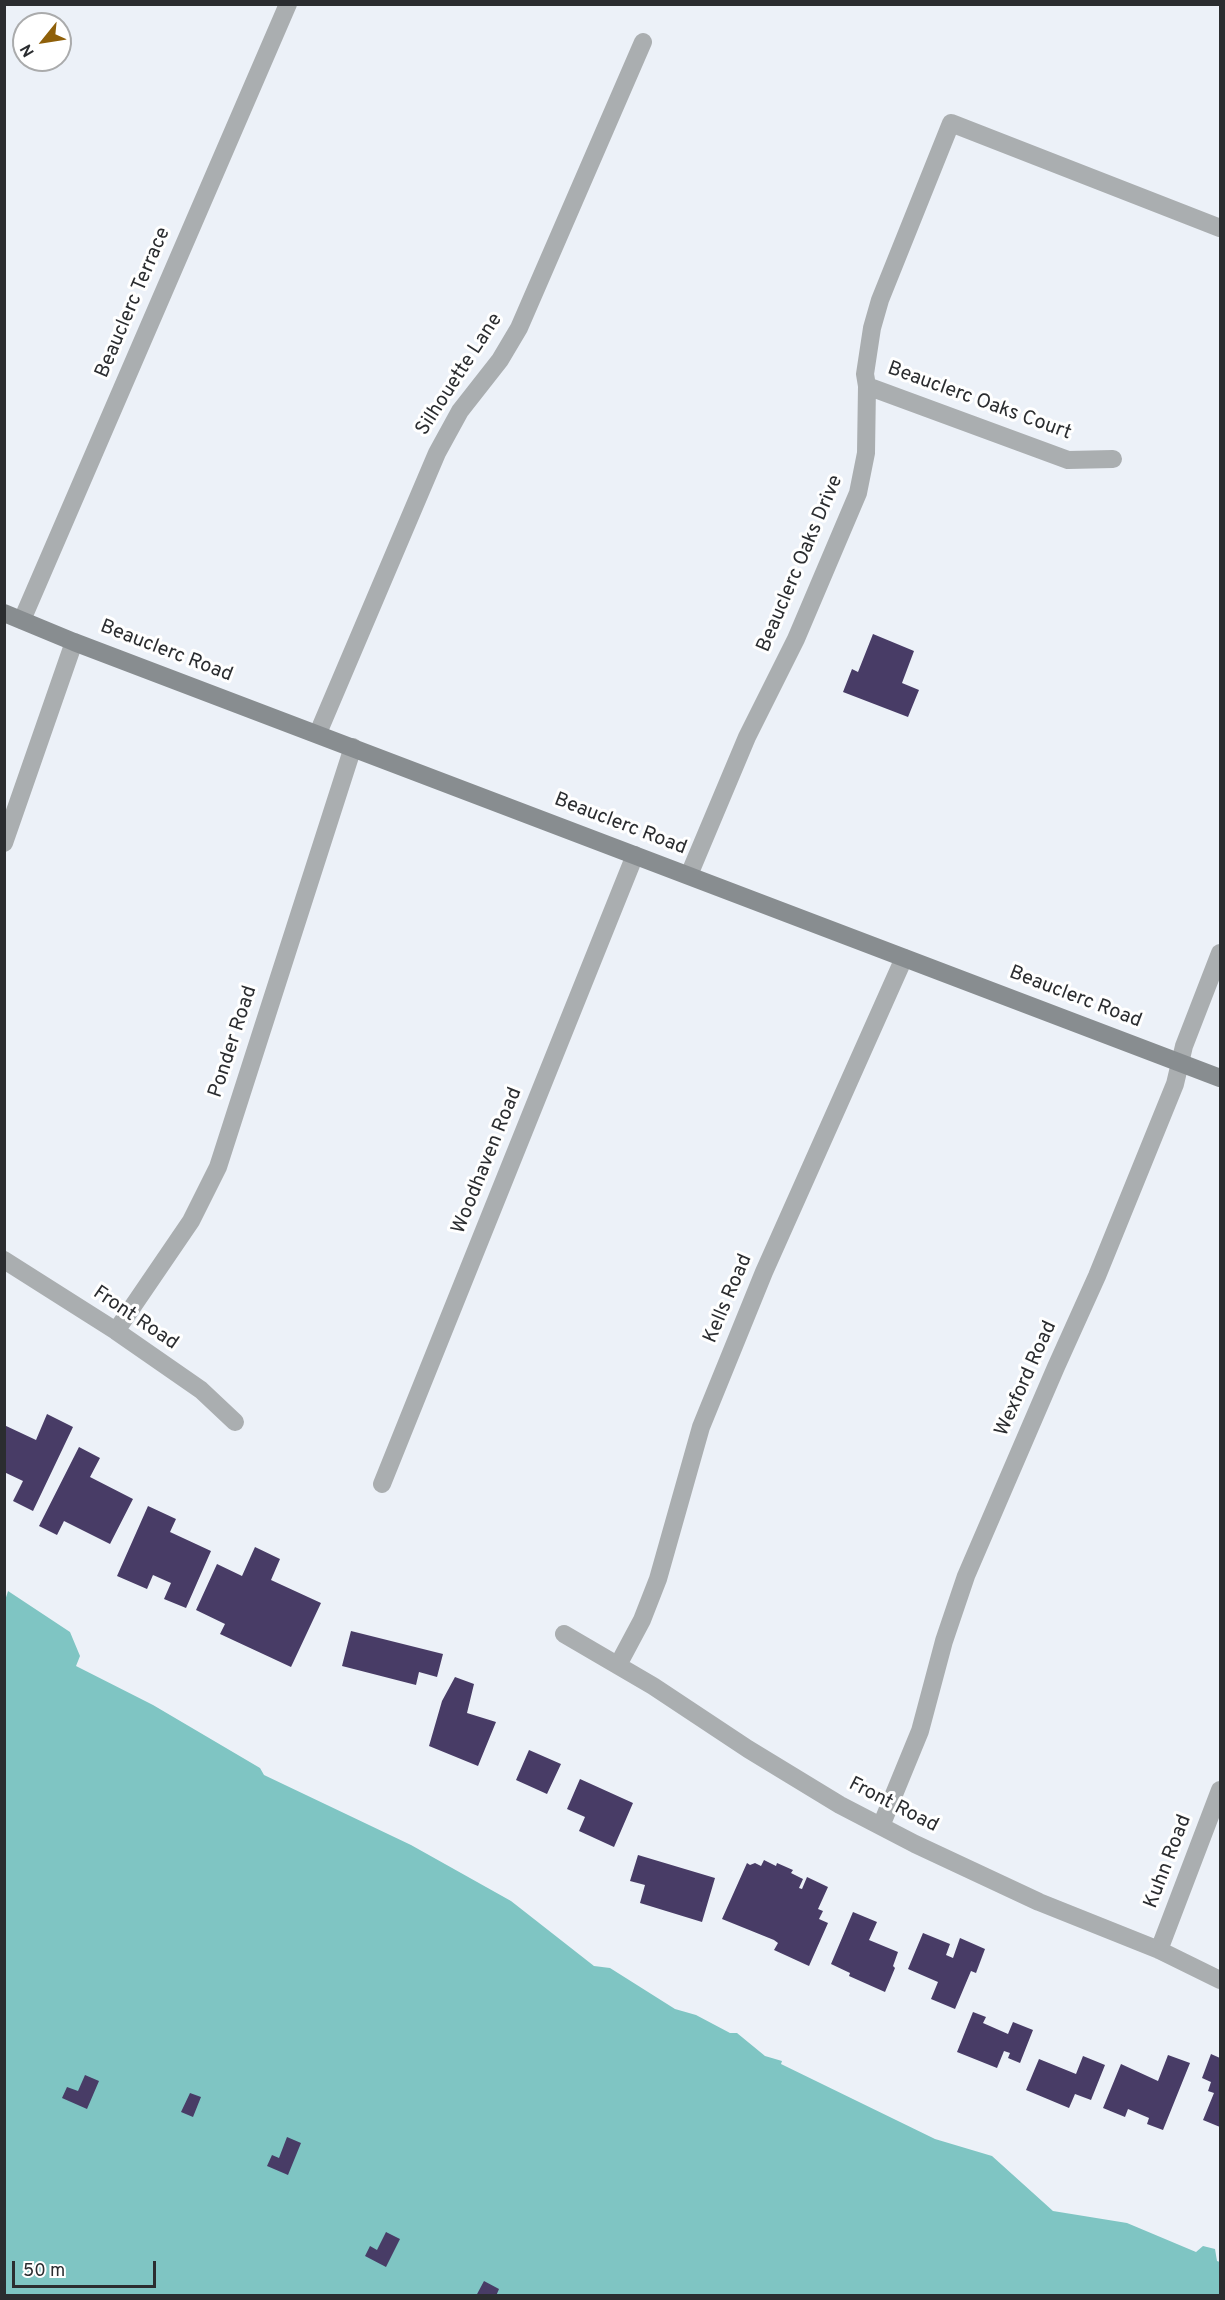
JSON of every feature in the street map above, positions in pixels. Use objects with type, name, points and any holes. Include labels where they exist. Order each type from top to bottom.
[{"type":"street","name":"Beauclerc Terrace","points":[[22,620],[288,4]]},
{"type":"street","name":"Silhouette Lane","points":[[318,733],[437,453],[460,411],[500,360],[519,328],[643,42]]},
{"type":"street","name":"Beauclerc Oaks Drive","points":[[689,875],[747,737],[796,639],[855,503],[866,453],[867,386],[865,374],[867,355],[879,300],[951,123],[1221,228]]},
{"type":"street","name":"Beauclerc Oaks Court","points":[[867,386],[1068,460],[1113,459]]},
{"type":"street","name":"Beauclerc Road","points":[[4,613],[74,642],[1221,1078]]},
{"type":"street","points":[[4,843],[74,642]]},
{"type":"street","name":"Ponder Road","points":[[116,1331],[190,1221],[218,1167],[353,747]]},
{"type":"street","name":"Woodhaven Road","points":[[382,1484],[635,855]]},
{"type":"street","name":"Wexford Road","points":[[881,1826],[920,1731],[944,1641],[966,1576],[1097,1276],[1175,1084],[1184,1046],[1221,953]]},
{"type":"street","name":"Kells Road","points":[[618,1665],[642,1620],[658,1579],[701,1427],[764,1272],[904,958]]},
{"type":"street","name":"Front Road","points":[[4,1260],[116,1331],[201,1390],[235,1422]]},
{"type":"street","name":"Front Road","points":[[564,1634],[618,1665],[840,1805],[915,1844],[1039,1902],[1159,1950],[1221,1980]]},
{"type":"street","name":"Kuhn Road","points":[[1159,1950],[1221,1790]]},
{"type":"water","points":[[8,1591],[70,1632],[80,1656],[76,1666],[153,1705],[260,1768],[264,1775],[411,1845],[511,1901],[594,1966],[610,1968],[675,2009],[696,2015],[730,2033],[737,2033],[765,2056],[782,2061],[781,2064],[935,2139],[992,2156],[1053,2211],[1127,2223],[1196,2252],[1203,2246],[1215,2249],[1217,2261],[1220,2262],[1220,2295],[5,2295],[4,1604]]},
{"type":"building","points":[[873,634],[914,651],[902,683],[919,690],[908,717],[843,692],[852,669],[858,672]]},
{"type":"building","points":[[47,1414],[73,1427],[33,1511],[13,1501],[23,1481],[4,1472],[4,1425],[36,1440]]},
{"type":"building","points":[[79,1447],[100,1458],[90,1477],[133,1499],[110,1544],[64,1521],[57,1535],[39,1526]]},
{"type":"building","points":[[148,1506],[176,1519],[170,1532],[211,1551],[186,1608],[164,1599],[171,1583],[153,1575],[147,1589],[117,1576]]},
{"type":"building","points":[[255,1547],[280,1559],[271,1580],[321,1603],[291,1667],[220,1634],[225,1624],[196,1610],[217,1564],[242,1576]]},
{"type":"building","points":[[351,1631],[443,1654],[437,1677],[419,1672],[416,1685],[342,1666]]},
{"type":"building","points":[[455,1677],[474,1684],[467,1713],[496,1722],[478,1766],[429,1746],[442,1701]]},
{"type":"building","points":[[529,1750],[561,1764],[547,1794],[516,1780]]},
{"type":"building","points":[[580,1779],[633,1803],[614,1847],[579,1831],[585,1817],[567,1809]]},
{"type":"building","points":[[638,1855],[715,1878],[702,1922],[640,1903],[645,1885],[630,1881]]},
{"type":"building","points":[[764,1860],[793,1870],[791,1873],[803,1879],[799,1888],[802,1889],[807,1877],[828,1887],[818,1909],[823,1911],[819,1919],[828,1923],[809,1966],[774,1950],[778,1943],[774,1940],[722,1919],[747,1863],[761,1866]]},
{"type":"building","points":[[853,1912],[877,1922],[869,1940],[898,1952],[893,1966],[895,1968],[885,1992],[849,1976],[850,1973],[831,1964]]},
{"type":"building","points":[[923,1933],[950,1944],[946,1955],[953,1958],[960,1938],[985,1949],[976,1973],[971,1971],[955,2009],[931,1999],[938,1982],[908,1969]]},
{"type":"building","points":[[973,2012],[986,2017],[983,2023],[1008,2034],[1013,2022],[1033,2030],[1020,2063],[1008,2058],[1010,2053],[1004,2051],[997,2068],[957,2052]]},
{"type":"building","points":[[1211,2054],[1220,2058],[1220,2127],[1203,2120],[1214,2093],[1208,2091],[1211,2082],[1202,2078]]},
{"type":"building","points":[[1168,2055],[1190,2063],[1163,2130],[1147,2124],[1149,2118],[1128,2109],[1125,2117],[1103,2108],[1121,2064],[1158,2081]]},
{"type":"building","points":[[1083,2056],[1105,2065],[1091,2100],[1075,2094],[1069,2108],[1026,2090],[1039,2059],[1076,2074]]},
{"type":"building","points":[[85,2075],[99,2081],[87,2109],[62,2098],[67,2087],[78,2091]]},
{"type":"building","points":[[190,2093],[201,2097],[193,2117],[181,2112]]},
{"type":"building","points":[[287,2137],[301,2143],[288,2175],[267,2166],[272,2155],[279,2158]]},
{"type":"building","points":[[386,2232],[400,2239],[386,2267],[365,2256],[370,2246],[377,2250]]},
{"type":"building","points":[[484,2281],[499,2289],[496,2296],[476,2296]]}]
